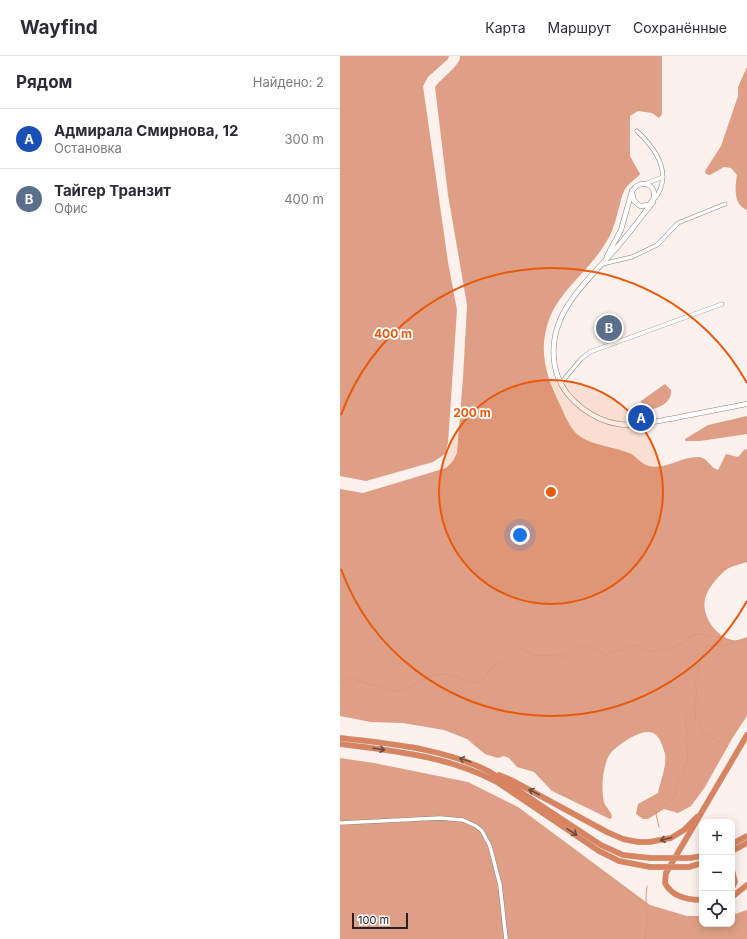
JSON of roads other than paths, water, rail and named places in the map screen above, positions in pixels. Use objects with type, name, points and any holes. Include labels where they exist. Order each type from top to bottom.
[{"type":"highway","points":[[699,900],[688,900],[674,894],[667,887],[664,878],[697,817],[747,735]]},
{"type":"highway","points":[[340,738],[440,753],[471,762],[490,772],[602,845],[623,854],[650,858],[690,858],[699,856]]},
{"type":"highway","points":[[340,744],[439,759],[484,775],[497,782],[599,850],[619,861],[650,867],[689,867],[699,864]]},
{"type":"highway","points":[[490,772],[511,780],[623,839],[649,842],[671,838],[684,830],[697,817]]},
{"type":"highway","points":[[735,842],[747,836]]},
{"type":"highway","points":[[735,849],[747,843]]},
{"type":"highway","points":[[735,895],[747,885]]},
{"type":"street","points":[[638,131],[656,152],[663,177],[660,191],[620,244],[573,298],[558,325],[553,345],[556,371],[560,383],[570,398],[582,408],[601,419],[618,424],[650,423],[747,404]]},
{"type":"street","points":[[602,264],[621,230],[632,193],[637,185],[645,184],[663,177]]},
{"type":"street","points":[[632,193],[633,200],[639,206],[646,206],[652,202],[654,191],[651,187],[645,184]]},
{"type":"street","points":[[602,264],[632,257],[657,245],[678,223],[725,204]]},
{"type":"street","points":[[560,383],[581,359],[590,352],[722,304]]},
{"type":"street","points":[[340,823],[440,818],[463,820],[476,826],[486,838],[495,866],[500,885],[506,939]]},
{"type":"waterway","points":[[340,682],[350,678],[387,690],[395,691],[408,688],[431,676],[444,674],[471,682],[480,683],[491,668],[506,660],[515,651],[521,649],[535,656],[558,655],[570,657],[581,647],[587,646],[607,655],[632,645],[641,647],[650,652],[658,649],[665,651],[682,644],[690,636],[696,634],[733,641]]},
{"type":"waterway","points":[[659,827],[656,814],[667,802],[675,797],[677,781],[681,777],[688,759],[687,750],[689,742],[686,739],[687,729],[685,724],[687,717],[695,708],[697,689],[694,683],[698,674],[700,661],[707,646],[725,646],[747,638]]},
{"type":"waterway","points":[[696,708],[695,718],[700,724],[701,731],[728,747]]},
{"type":"waterway","points":[[645,939],[647,926],[647,886]]},
{"type":"place","name":"Тайгер Транзит","points":[[609,328]]},
{"type":"place","name":"Адмирала Смирнова, 12","points":[[641,418]]}]
